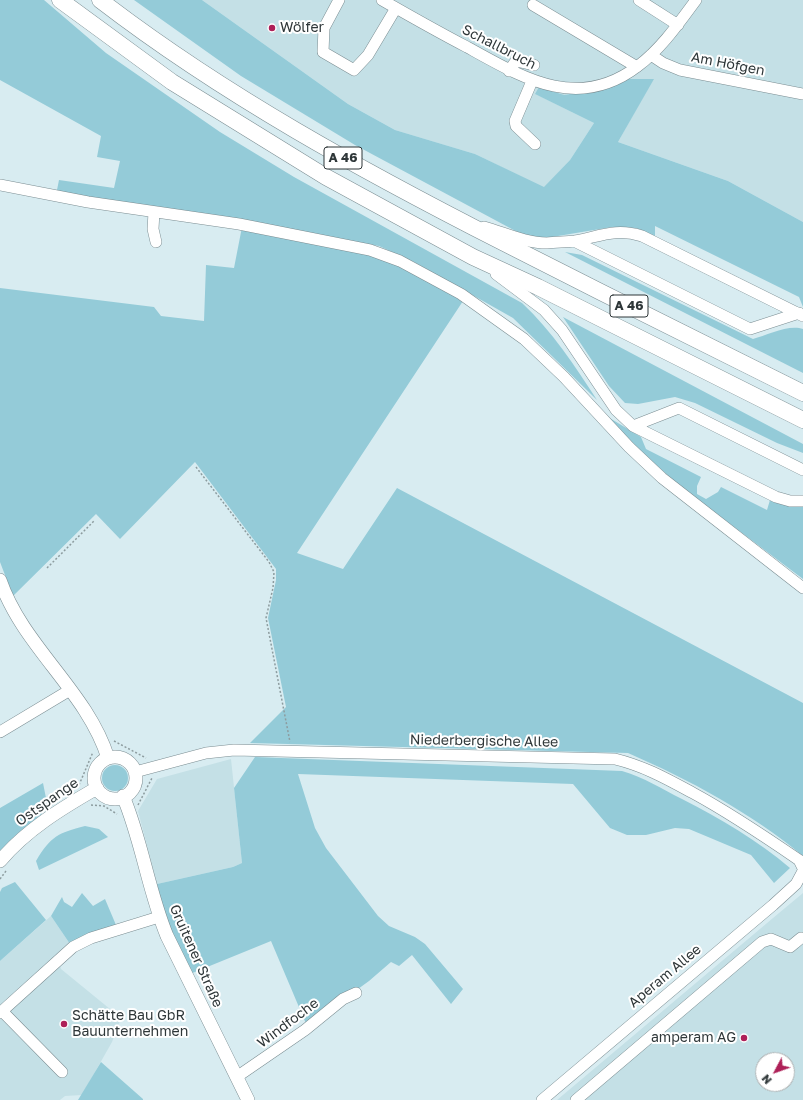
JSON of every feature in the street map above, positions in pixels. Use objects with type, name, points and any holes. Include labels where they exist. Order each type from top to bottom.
[{"type":"highway","name":"A 46","points":[[60,0],[172,82],[234,122],[326,177],[473,257],[538,287],[803,420]]},
{"type":"highway","name":"A 46","points":[[100,0],[232,93],[338,155],[456,218],[803,393]]},
{"type":"main road","points":[[0,580],[4,593],[26,632],[70,690],[96,731],[108,758]]},
{"type":"main road","points":[[108,758],[122,758],[129,763],[134,772],[134,785],[130,792],[115,798],[107,797],[97,788],[94,778],[100,763],[108,758]]},
{"type":"main road","name":"Ostspange","points":[[3,865],[23,838],[44,821],[97,788]]},
{"type":"main road","name":"Gruitener Straße","points":[[123,796],[134,826],[159,917],[199,1003],[238,1076],[248,1100]]},
{"type":"street","points":[[339,0],[324,28],[322,52],[354,70],[368,55],[396,8]]},
{"type":"street","name":"Schallbruch","points":[[382,0],[509,71],[532,81],[566,89],[591,87],[613,81],[638,67],[678,25],[696,0]]},
{"type":"street","points":[[640,0],[678,25]]},
{"type":"street","points":[[533,5],[638,67]]},
{"type":"street","name":"Am Höfgen","points":[[651,55],[663,63],[680,70],[803,94]]},
{"type":"street","points":[[509,71],[516,61],[534,65]]},
{"type":"street","points":[[532,81],[515,121],[516,126],[536,144]]},
{"type":"street","points":[[0,185],[48,196],[239,224],[370,250],[400,260],[462,294],[501,320],[530,344],[564,377],[629,447],[662,478],[803,588]]},
{"type":"street","points":[[154,212],[153,229],[156,242]]},
{"type":"street","points":[[456,218],[528,241],[547,243],[574,241],[614,231],[628,232],[642,236],[801,315]]},
{"type":"street","points":[[574,241],[750,329],[801,315]]},
{"type":"street","points":[[473,257],[544,310],[562,330],[616,410],[634,426],[776,497],[790,501],[803,501]]},
{"type":"street","points":[[634,426],[679,408],[803,470]]},
{"type":"street","points":[[0,732],[70,690]]},
{"type":"street","name":"Niederbergische Allee","points":[[134,772],[157,765],[220,751],[292,751],[615,759],[654,771],[737,817],[798,860],[803,868]]},
{"type":"street","name":"Aperam Allee","points":[[542,1100],[773,905],[796,884],[803,871]]},
{"type":"street","points":[[62,1072],[1,1012],[73,947],[91,938],[159,917]]},
{"type":"street","points":[[576,1100],[762,942],[771,939],[790,947],[801,938]]},
{"type":"street","name":"Windfoche","points":[[238,1076],[305,1030],[343,999],[356,993]]},
{"type":"path","points":[[196,467],[269,562],[274,572],[273,588],[266,618],[292,751]]},
{"type":"path","points":[[47,568],[96,520]]},
{"type":"path","points":[[94,749],[79,785],[90,805],[98,804],[112,809],[120,819]]},
{"type":"path","points":[[0,879],[3,865]]},
{"type":"shaded area","points":[[0,0],[44,0],[106,53],[220,132],[294,177],[522,303],[553,337],[572,362],[597,400],[513,318],[414,262],[379,246],[212,217],[56,195],[59,180],[114,188],[120,161],[97,157],[101,136],[0,80]]},
{"type":"shaded area","points":[[134,0],[202,0],[348,104],[395,130],[475,154],[544,187],[570,160],[594,123],[535,94],[539,87],[564,95],[593,90],[625,79],[654,79],[618,142],[728,181],[803,222],[803,307],[799,297],[655,226],[655,236],[636,228],[612,227],[540,239],[523,235],[355,145],[241,76]]},
{"type":"shaded area","points":[[202,0],[803,0],[803,222],[728,181],[618,142],[653,79],[564,95],[536,94],[594,123],[570,160],[544,188],[475,154],[395,130],[348,104]]},
{"type":"shaded area","points":[[242,227],[343,246],[408,269],[463,301],[297,553],[343,569],[397,488],[803,703],[803,856],[783,840],[719,798],[674,774],[628,753],[250,743],[286,707],[268,618],[276,580],[276,569],[195,462],[120,539],[96,514],[13,596],[0,562],[0,288],[154,307],[161,316],[204,321],[206,265],[234,268]]},
{"type":"shaded area","points":[[565,252],[582,255],[753,339],[785,329],[803,329],[803,373]]},
{"type":"shaded area","points":[[563,317],[803,444],[803,453],[777,443],[695,403],[675,397],[638,404],[625,403],[609,386]]},
{"type":"shaded area","points":[[608,417],[641,437],[646,449],[701,477],[697,486],[697,494],[706,499],[718,492],[721,487],[767,510],[770,500],[803,506],[803,579],[685,490],[644,455]]},
{"type":"shaded area","points":[[255,757],[622,771],[637,776],[725,822],[765,848],[790,868],[774,883],[751,855],[689,829],[675,828],[646,835],[627,835],[610,828],[573,784],[298,774],[315,828],[326,848],[378,916],[389,926],[415,937],[425,944],[463,989],[451,1004],[412,955],[399,966],[391,962],[369,981],[307,1026],[271,941],[190,974],[164,914],[157,884],[233,867],[242,863],[234,788]]},
{"type":"shaded area","points":[[231,759],[242,863],[233,867],[157,884],[138,811],[157,779]]},
{"type":"shaded area","points":[[115,765],[124,769],[128,778],[124,787],[115,791],[106,787],[102,778],[106,769]]},
{"type":"shaded area","points":[[43,783],[48,808],[0,852],[0,808]]},
{"type":"shaded area","points":[[85,826],[99,829],[108,837],[39,870],[36,861],[51,841],[68,831]]},
{"type":"shaded area","points":[[15,882],[46,920],[0,961],[0,892],[2,888]]},
{"type":"shaded area","points":[[82,893],[93,906],[105,899],[116,925],[70,944],[51,916],[62,897],[64,902],[72,907]]},
{"type":"shaded area","points":[[803,893],[803,1100],[557,1100]]},
{"type":"shaded area","points":[[51,916],[70,944],[57,955],[61,969],[121,1018],[112,1042],[82,1095],[65,1096],[60,1100],[0,1100],[0,961]]},
{"type":"shaded area","points":[[101,1062],[143,1099],[143,1100],[78,1100]]},
{"type":"place","name":"Wölfer","points":[[272,28]]},
{"type":"place","name":"Schätte Bau GbR Bauunternehmen","points":[[64,1024]]},
{"type":"place","name":"amperam AG","points":[[744,1038]]}]
